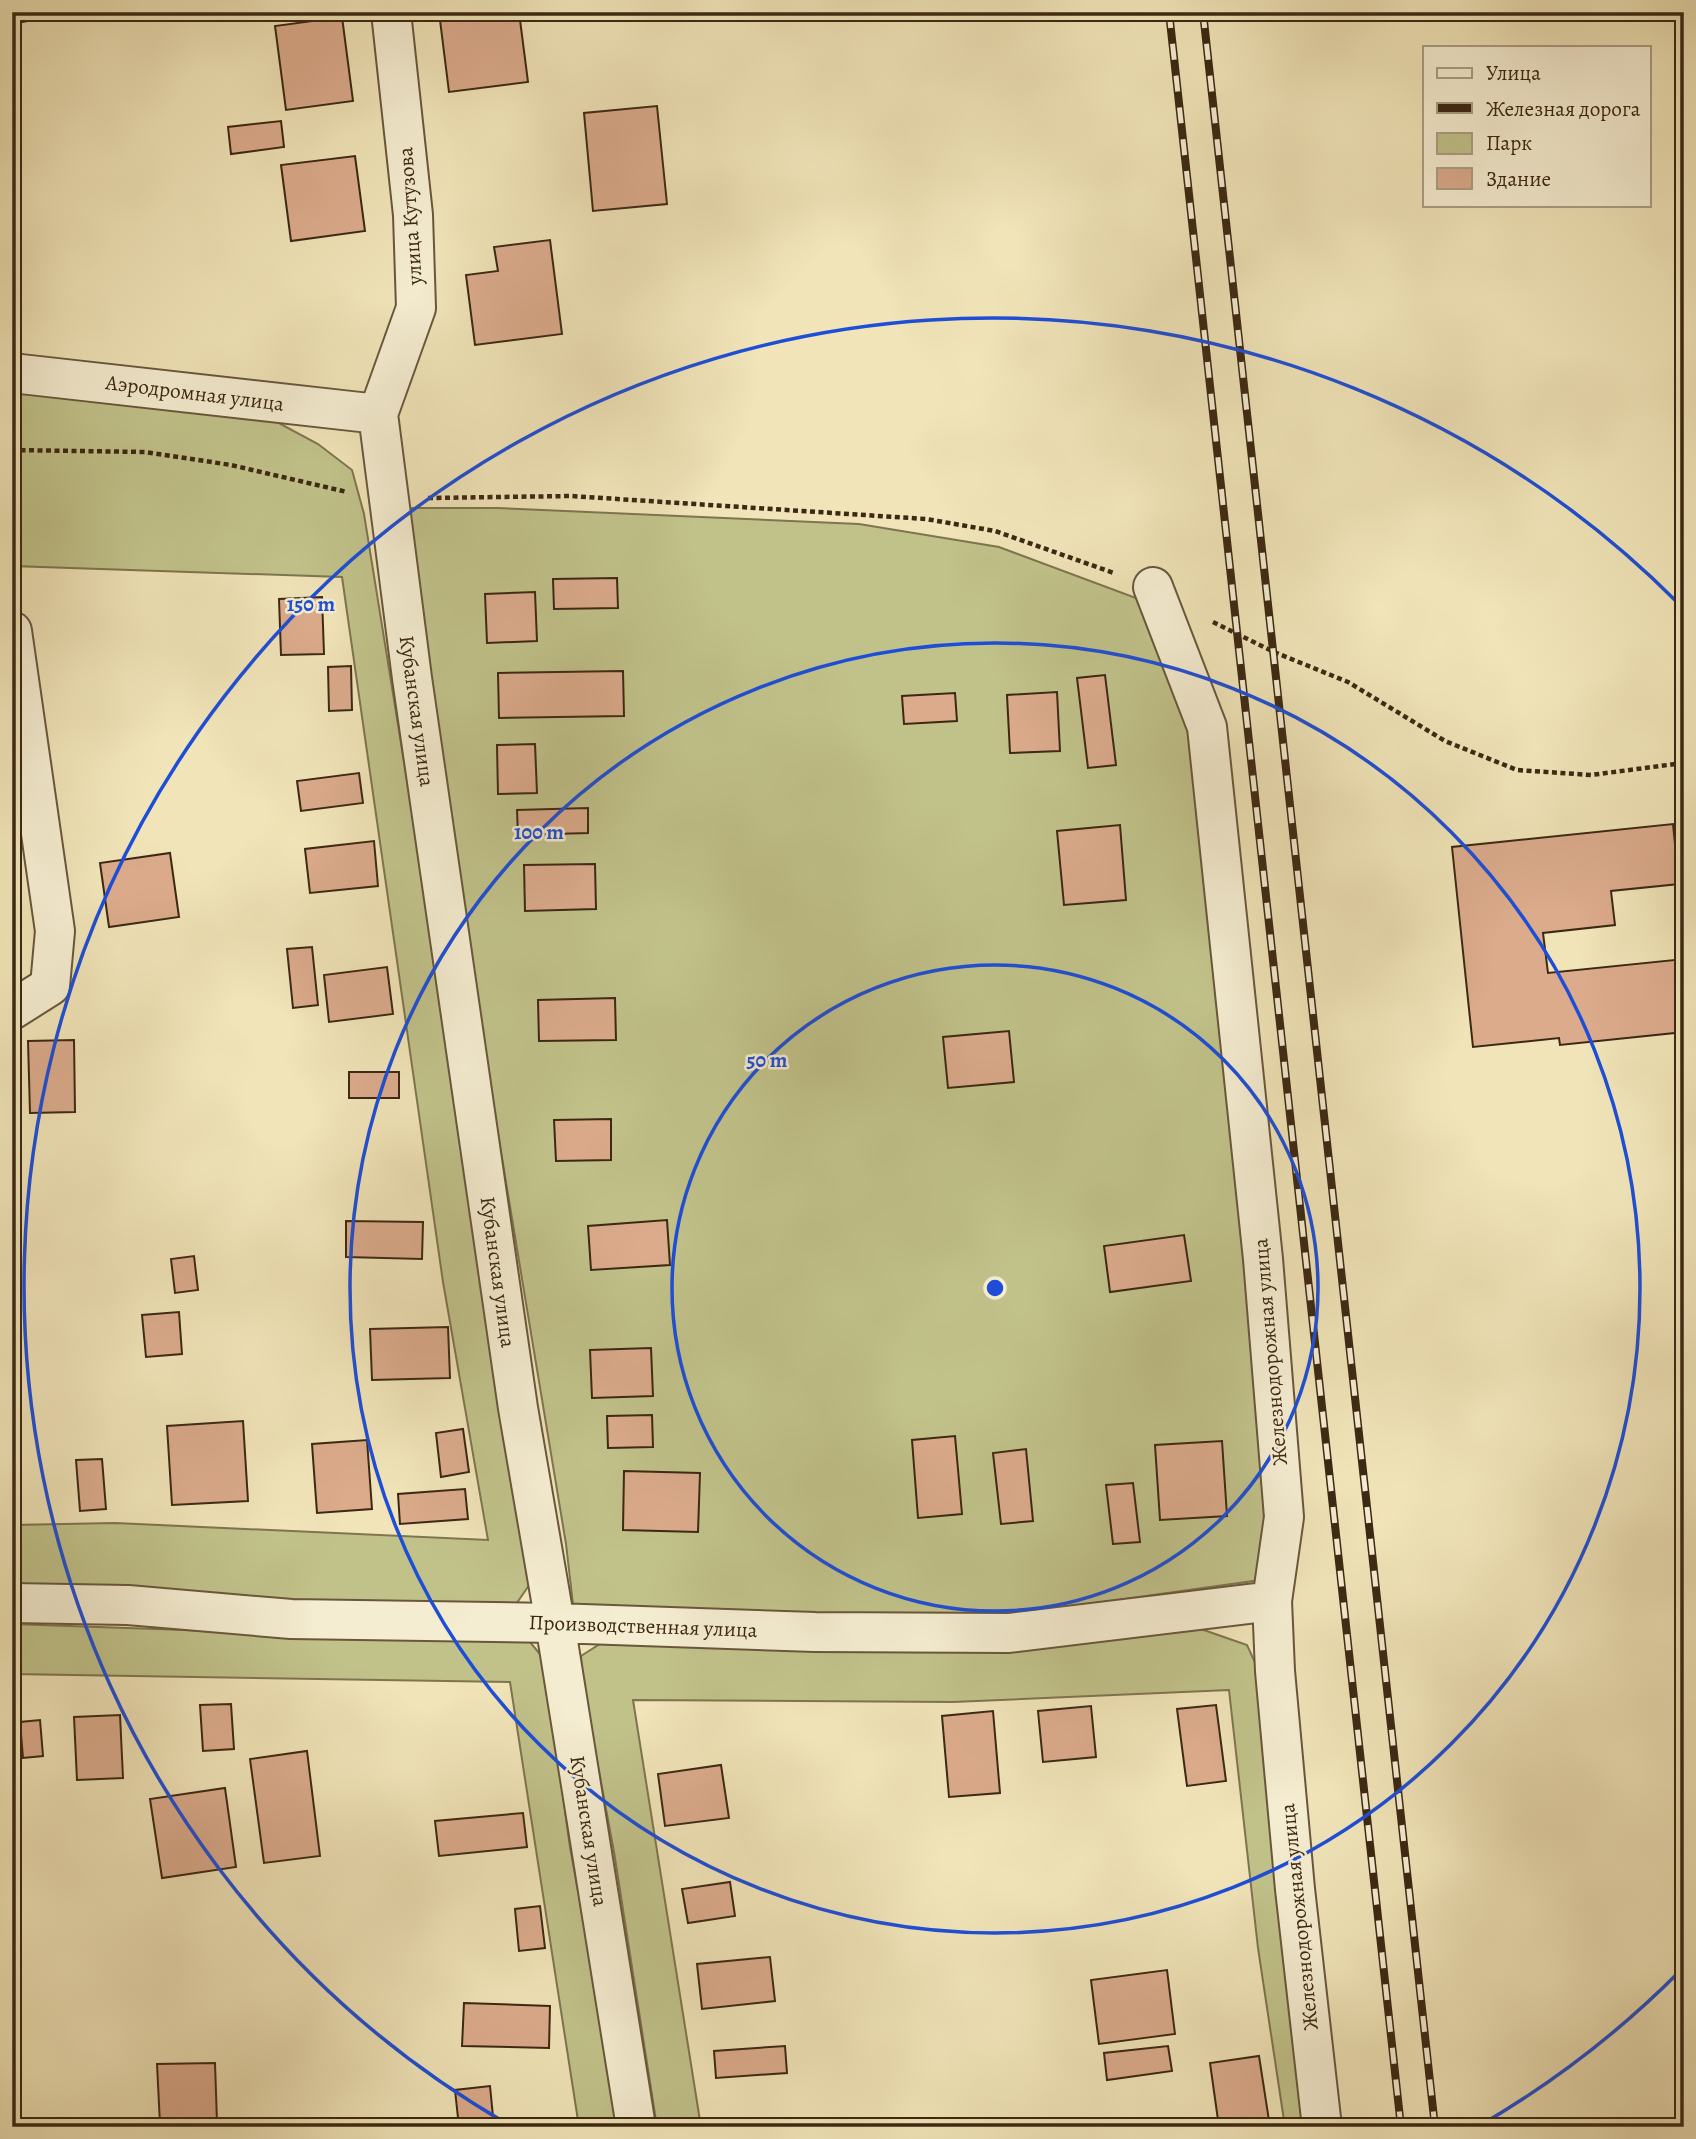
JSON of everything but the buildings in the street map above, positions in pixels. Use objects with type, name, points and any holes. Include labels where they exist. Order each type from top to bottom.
[{"type":"street","name":"улица Кутузова","points":[[378,414],[416,308],[413,215],[391,12]]},
{"type":"street","name":"Аэродромная улица","points":[[12,373],[378,414]]},
{"type":"street","name":"Кубанская улица","points":[[378,414],[412,678],[518,1408],[636,2127]]},
{"type":"street","name":"Железнодорожная улица","points":[[1153,587],[1207,727],[1263,1259],[1284,1517],[1272,1601],[1275,1671],[1295,1889],[1322,2127]]},
{"type":"street","points":[[12,631],[55,931],[50,986],[12,1010]]},
{"type":"street","name":"Производственная улица","points":[[12,1603],[128,1605],[291,1619],[555,1623],[815,1632],[1009,1633],[1272,1601]]},
{"type":"path","points":[[12,450],[145,452],[230,465],[330,489],[389,499],[571,496],[926,519],[995,531],[1153,587],[1237,635],[1348,682],[1445,741],[1517,770],[1591,775],[1683,763]]},
{"type":"green space","points":[[12,390],[264,415],[318,444],[352,470],[364,514],[534,1578],[512,1610],[12,1586],[12,1525],[115,1523],[488,1540],[443,1282],[342,577],[12,566]]},
{"type":"green space","points":[[406,508],[497,508],[859,524],[999,547],[1136,598],[1184,704],[1239,1120],[1275,1515],[1260,1580],[1011,1615],[574,1613],[566,1544],[490,1086]]},
{"type":"green space","points":[[12,1624],[530,1642],[544,1659],[570,1847],[621,2127],[579,2127],[510,1682],[12,1674]]},
{"type":"green space","points":[[1198,1628],[1247,1645],[1264,1682],[1309,2127],[1285,2127],[1258,1948],[1229,1690],[953,1702],[633,1700],[701,2127],[657,2127],[614,1852],[582,1680],[581,1656],[603,1642]]},
{"type":"railway","points":[[1169,12],[1401,2127]]},
{"type":"railway","points":[[1203,12],[1435,2127]]}]
